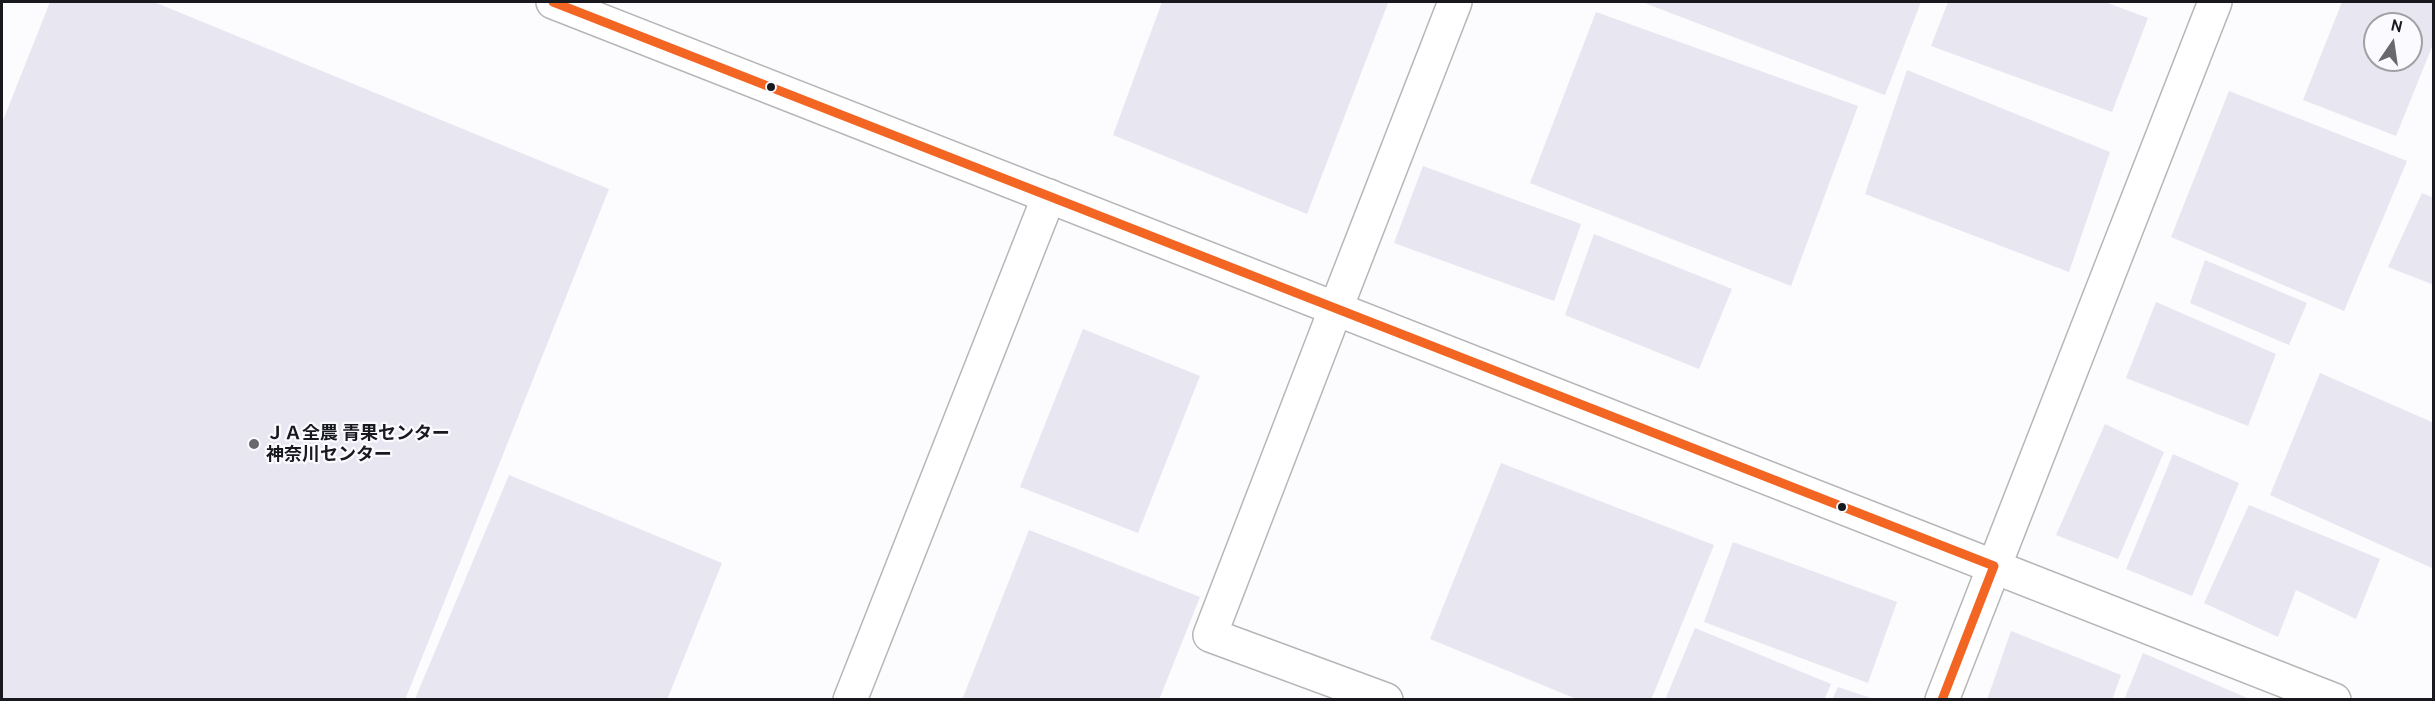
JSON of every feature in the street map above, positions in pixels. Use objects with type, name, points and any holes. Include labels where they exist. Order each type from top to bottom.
[{"type":"street","points":[[553,2],[2334,699]]},
{"type":"street","points":[[1386,699],[1210,634],[1455,2]]},
{"type":"street","points":[[1942,699],[2215,2]]},
{"type":"street","points":[[850,699],[1049,196]]},
{"type":"building","name":"ＪＡ全農 青果センター 神奈川センター","points":[[50,2],[154,2],[609,189],[405,700],[2,700],[2,123]]},
{"type":"building","points":[[1162,2],[1388,3],[1307,214],[1113,135]]},
{"type":"building","points":[[1642,2],[1921,2],[1885,95]]},
{"type":"building","points":[[1948,2],[2105,2],[2148,18],[2112,112],[1931,46]]},
{"type":"building","points":[[2342,2],[2434,2],[2434,42],[2423,69],[2423,12],[2363,12],[2363,72],[2422,72],[2396,136],[2303,100]]},
{"type":"building","points":[[1596,12],[1858,106],[1791,286],[1530,183]]},
{"type":"building","points":[[1907,70],[2110,152],[2069,272],[1865,194]]},
{"type":"building","points":[[2229,91],[2407,161],[2344,311],[2171,237]]},
{"type":"building","points":[[1423,166],[1581,224],[1554,301],[1394,243]]},
{"type":"building","points":[[2422,193],[2434,198],[2434,285],[2388,267]]},
{"type":"building","points":[[1594,234],[1732,289],[1699,369],[1565,315]]},
{"type":"building","points":[[2205,260],[2307,303],[2289,345],[2190,303]]},
{"type":"building","points":[[2156,302],[2276,354],[2248,426],[2126,378]]},
{"type":"building","points":[[1083,329],[1200,376],[1138,533],[1020,487]]},
{"type":"building","points":[[2320,373],[2434,423],[2434,569],[2270,495]]},
{"type":"building","points":[[2105,424],[2164,452],[2118,559],[2056,535]]},
{"type":"building","points":[[2173,454],[2239,483],[2192,596],[2126,569]]},
{"type":"building","points":[[1501,463],[1714,545],[1651,700],[1579,700],[1430,639]]},
{"type":"building","points":[[509,475],[722,563],[667,700],[415,699]]},
{"type":"building","points":[[2249,505],[2380,559],[2356,619],[2296,590],[2278,637],[2204,603]]},
{"type":"building","points":[[1029,530],[1200,597],[1159,700],[962,700]]},
{"type":"building","points":[[1733,542],[1897,602],[1868,683],[1704,622]]},
{"type":"building","points":[[1695,628],[1831,684],[1824,700],[1665,700]]},
{"type":"building","points":[[2011,631],[2121,675],[2112,700],[1987,700]]},
{"type":"building","points":[[2143,653],[2252,700],[2124,700]]},
{"type":"building","points":[[1838,687],[1874,699],[1874,700],[1832,700]]},
{"type":"transit line","points":[[553,2],[1994,566],[1942,700]]},
{"type":"place","name":"ＪＡ全農 青果センター 神奈川センター","points":[[254,444]]}]
